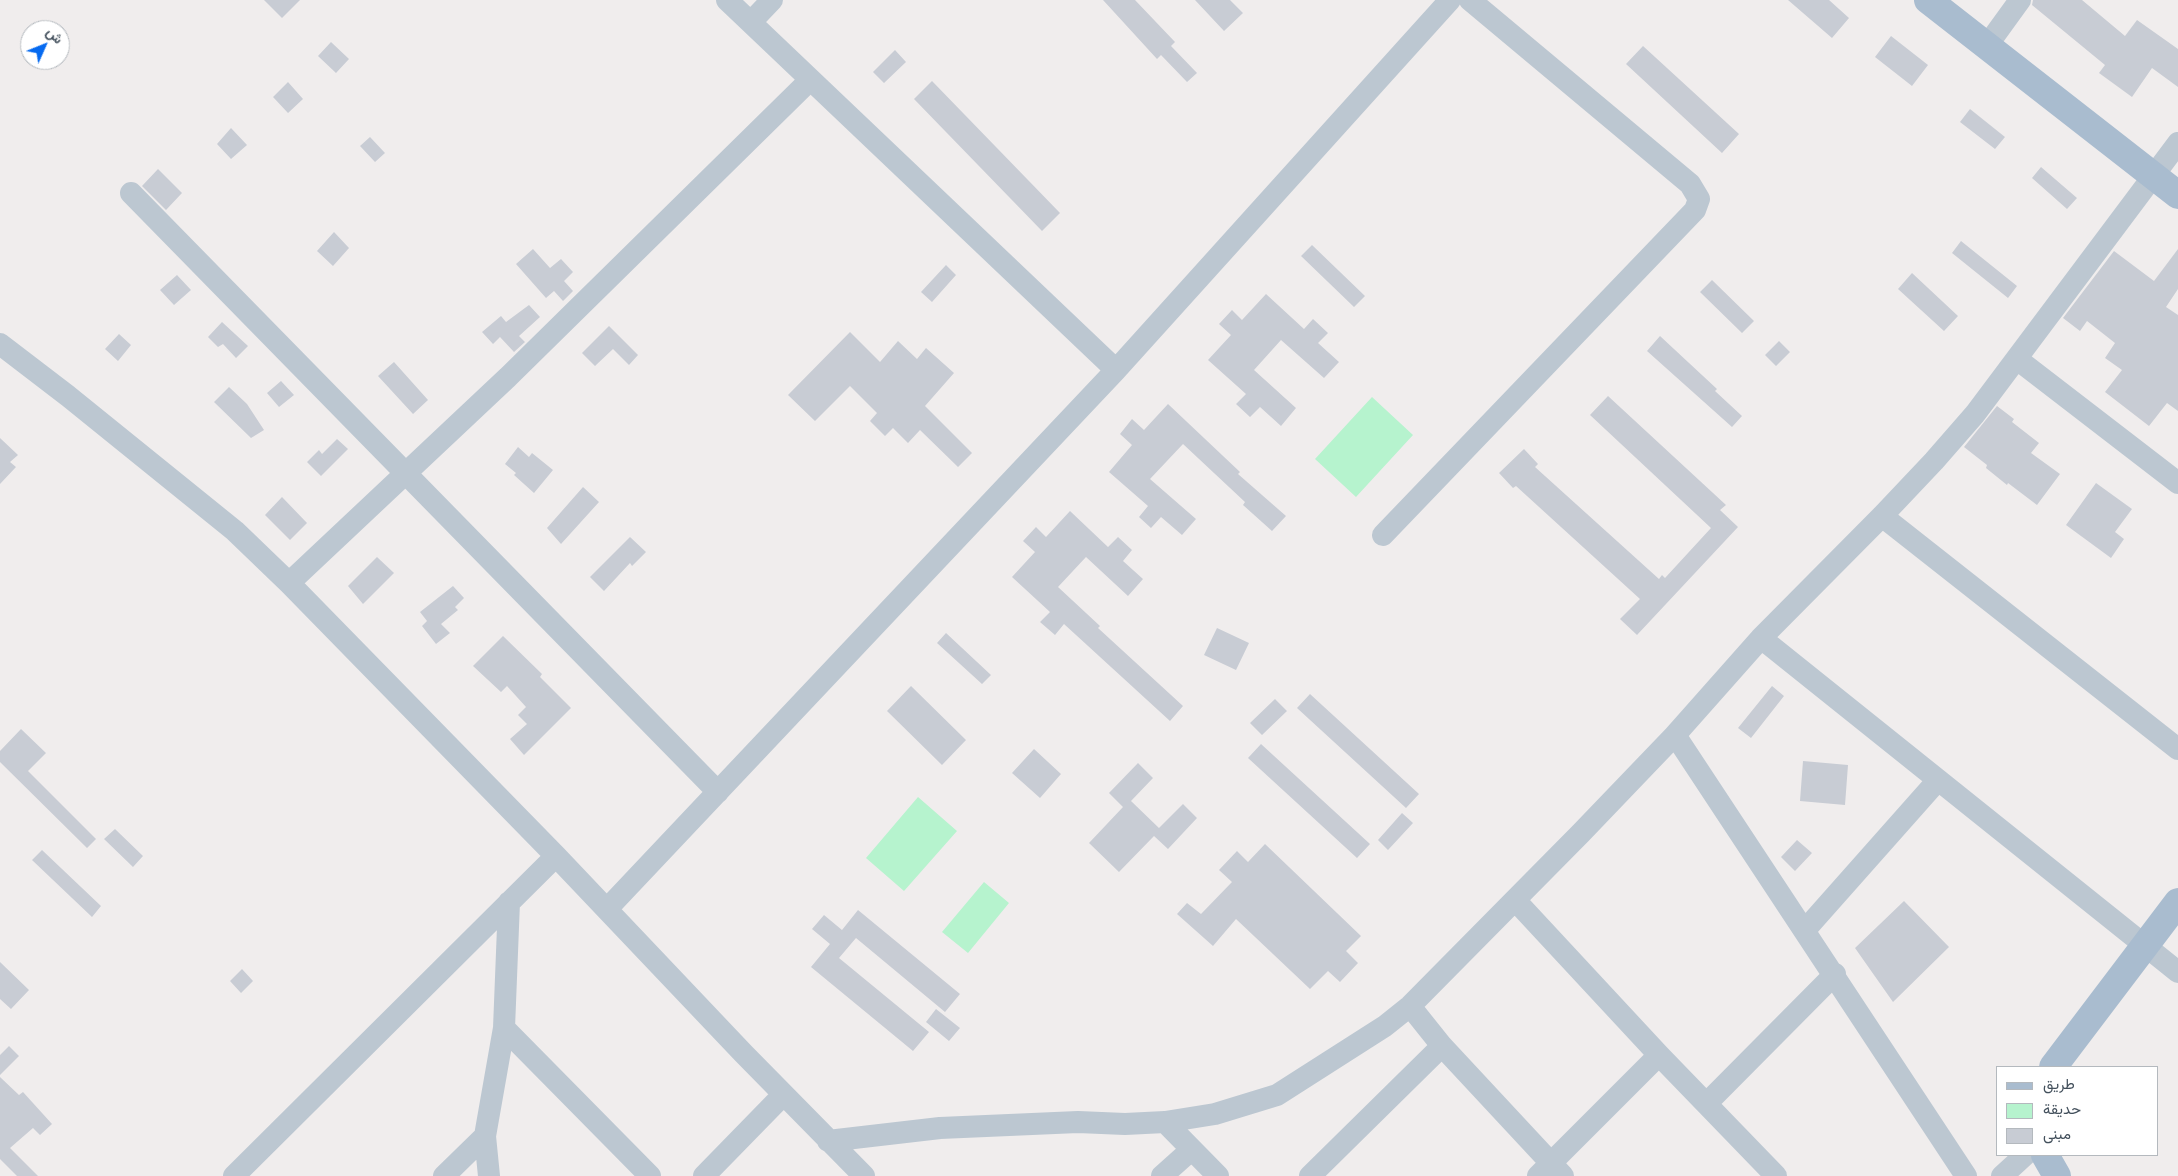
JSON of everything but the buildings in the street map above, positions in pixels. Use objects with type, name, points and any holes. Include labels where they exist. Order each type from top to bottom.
[{"type":"main road","points":[[1928,0],[2178,195]]},
{"type":"main road","points":[[2054,1066],[2178,902]]},
{"type":"main road","points":[[2046,1156],[2057,1176]]},
{"type":"street","points":[[727,0],[1116,370]]},
{"type":"street","points":[[751,22],[772,0]]},
{"type":"street","points":[[607,909],[1116,370],[1450,0]]},
{"type":"street","points":[[1383,535],[1695,210],[1699,199],[1690,184],[1470,0]]},
{"type":"street","points":[[1986,47],[2020,0]]},
{"type":"street","points":[[290,583],[407,474],[810,80]]},
{"type":"street","points":[[828,1141],[967,1127],[1078,1122],[1125,1124],[1165,1122],[1215,1114],[1277,1095],[1385,1026],[1410,1006],[1675,735],[1761,638],[1882,516],[1975,414],[2178,143]]},
{"type":"street","points":[[131,193],[718,792]]},
{"type":"street","points":[[0,344],[61,390],[220,519],[290,583],[556,856],[828,1141],[864,1176]]},
{"type":"street","points":[[2017,359],[2178,483]]},
{"type":"street","points":[[1882,516],[2178,749]]},
{"type":"street","points":[[1761,638],[2178,972]]},
{"type":"street","points":[[1675,735],[1835,974],[1966,1176]]},
{"type":"street","points":[[1805,930],[1938,780]]},
{"type":"street","points":[[234,1176],[556,856]]},
{"type":"street","points":[[1515,900],[1659,1055],[1776,1176]]},
{"type":"street","points":[[489,1176],[486,1136],[504,1028],[509,902]]},
{"type":"street","points":[[1707,1103],[1835,974]]},
{"type":"street","points":[[1410,1006],[1550,1172],[1659,1055]]},
{"type":"street","points":[[504,1028],[650,1176]]},
{"type":"street","points":[[1310,1176],[1442,1046]]},
{"type":"street","points":[[704,1176],[784,1095]]},
{"type":"street","points":[[1165,1122],[1218,1176]]},
{"type":"street","points":[[444,1176],[486,1136]]},
{"type":"street","points":[[1162,1176],[1191,1150]]},
{"type":"street","points":[[2002,1176],[2024,1156]]},
{"type":"green space","points":[[1372,397],[1413,435],[1356,497],[1315,459]]},
{"type":"green space","points":[[918,797],[957,831],[904,891],[866,858]]},
{"type":"green space","points":[[984,882],[1009,903],[968,953],[942,932]]}]
